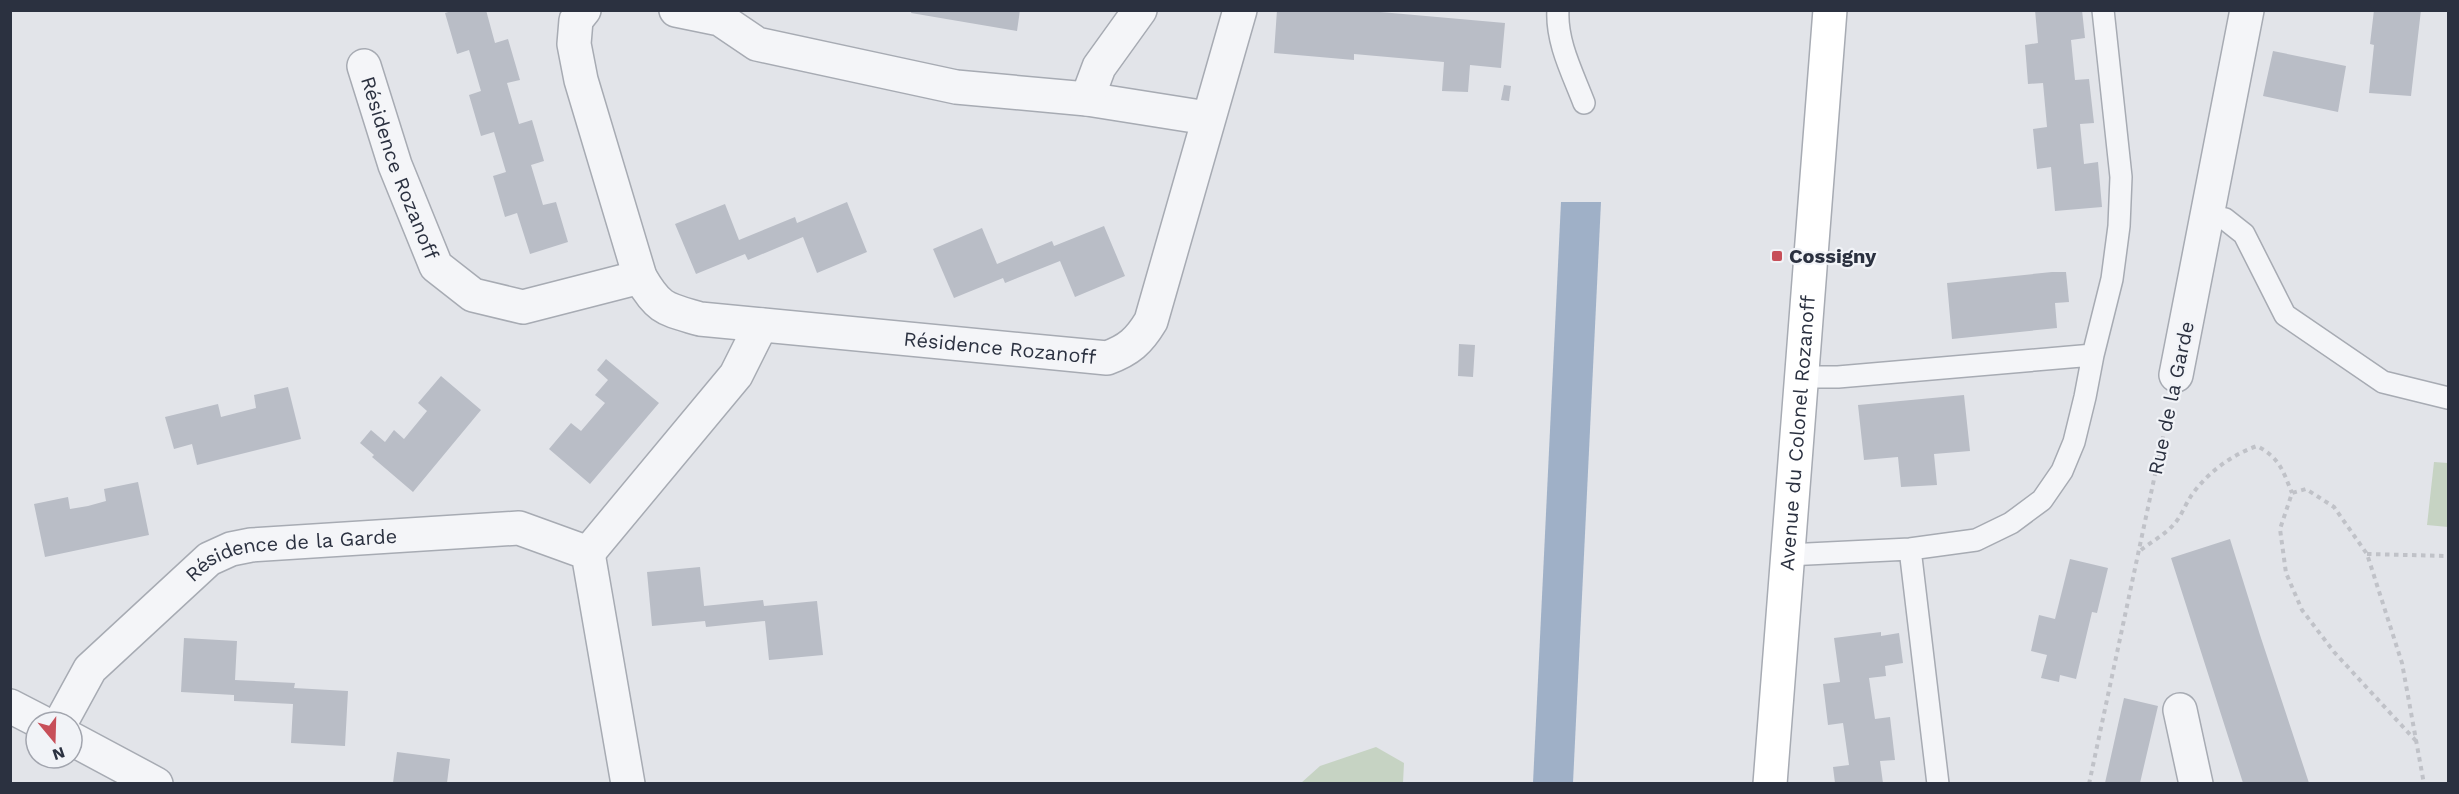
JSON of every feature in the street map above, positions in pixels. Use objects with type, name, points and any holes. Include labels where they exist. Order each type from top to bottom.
[{"type":"street","name":"Résidence Rozanoff","points":[[584,10],[576,20],[574,44],[581,80],[640,277],[652,298],[668,309],[700,319],[1088,358],[1107,358],[1124,352],[1139,341],[1150,321],[1240,10]]},
{"type":"street","points":[[676,10],[720,19],[757,44],[956,87],[1087,99],[1207,118]]},
{"type":"street","points":[[1087,99],[1099,67],[1140,10]]},
{"type":"street","name":"Avenue du Colonel Rozanoff","points":[[1770,783],[1830,10]]},
{"type":"street","name":"Rue de la Garde","points":[[2176,375],[2247,10]]},
{"type":"street","name":"Résidence Rozanoff","points":[[364,66],[396,165],[436,266],[473,295],[523,307],[640,277]]},
{"type":"street","points":[[628,783],[588,553],[736,375],[761,325]]},
{"type":"street","name":"Résidence de la Garde","points":[[68,710],[90,669],[209,559],[231,549],[251,545],[519,528],[588,553]]},
{"type":"street","points":[[10,706],[24,713]]},
{"type":"street","points":[[2180,710],[2196,783]]},
{"type":"street","points":[[84,745],[156,783]]},
{"type":"lane","points":[[1558,10],[1557,24],[1584,104]]},
{"type":"lane","points":[[1787,555],[1910,549],[1976,540],[2011,523],[2042,500],[2062,471],[2074,442],[2112,279],[2119,226],[2121,177],[2103,10]]},
{"type":"lane","points":[[2208,214],[2225,219],[2244,234],[2286,315],[2383,382],[2448,398]]},
{"type":"lane","points":[[1801,377],[1838,377],[2093,355]]},
{"type":"lane","points":[[1910,549],[1938,783]]},
{"type":"path","name":"Rue de la Garde","points":[[2089,783],[2176,375]]},
{"type":"path","points":[[2140,551],[2174,524],[2193,494],[2215,470],[2230,458],[2257,446],[2271,453],[2281,466],[2292,493],[2280,529],[2286,573],[2302,610],[2334,652],[2416,741]]},
{"type":"path","points":[[2292,493],[2306,489],[2334,507],[2367,554],[2402,663],[2424,783]]},
{"type":"path","points":[[2367,554],[2448,555]]},
{"type":"green space","points":[[2434,462],[2448,463],[2448,527],[2427,525]]},
{"type":"green space","points":[[1376,747],[1404,763],[1403,783],[1301,783],[1320,766]]},
{"type":"water","points":[[1561,202],[1601,202],[1573,783],[1533,783]]},
{"type":"building","points":[[455,10],[486,10],[495,43],[508,39],[520,80],[507,83],[519,124],[532,120],[544,161],[531,165],[543,205],[556,202],[568,242],[530,254],[517,213],[505,217],[493,176],[506,172],[494,132],[481,136],[469,95],[481,91],[469,50],[457,54],[445,13]]},
{"type":"building","points":[[912,10],[1020,10],[1017,31],[911,13]]},
{"type":"building","points":[[1277,10],[1358,10],[1505,23],[1501,68],[1470,65],[1468,92],[1442,91],[1444,62],[1354,54],[1354,60],[1274,53]]},
{"type":"building","points":[[2035,10],[2082,10],[2085,38],[2071,40],[2075,80],[2089,79],[2094,123],[2080,124],[2084,164],[2098,162],[2102,207],[2055,211],[2051,167],[2037,169],[2033,129],[2047,127],[2043,83],[2028,84],[2025,45],[2038,43]]},
{"type":"building","points":[[2374,10],[2421,10],[2411,96],[2369,93],[2374,45],[2370,44]]},
{"type":"building","points":[[2273,51],[2346,66],[2338,112],[2263,96]]},
{"type":"building","points":[[1504,85],[1511,86],[1509,101],[1501,100]]},
{"type":"building","points":[[847,202],[867,252],[817,273],[803,237],[748,260],[745,254],[696,274],[675,224],[725,204],[739,240],[795,217],[797,223]]},
{"type":"building","points":[[1104,226],[1125,276],[1075,297],[1060,261],[1005,283],[1003,278],[954,298],[933,249],[982,228],[997,264],[1052,241],[1054,246]]},
{"type":"building","points":[[2066,272],[2069,302],[2055,303],[2057,328],[1952,339],[1947,283]]},
{"type":"building","points":[[1459,344],[1475,345],[1473,377],[1458,376]]},
{"type":"building","points":[[606,359],[659,403],[590,484],[549,449],[571,423],[581,431],[605,403],[595,395],[608,380],[597,370]]},
{"type":"building","points":[[441,376],[481,410],[413,492],[372,457],[374,455],[360,443],[371,430],[385,442],[394,430],[404,439],[427,411],[418,403]]},
{"type":"building","points":[[288,387],[301,439],[197,465],[192,444],[174,449],[165,417],[218,404],[221,417],[256,408],[254,395]]},
{"type":"building","points":[[1964,395],[1970,451],[1934,454],[1937,485],[1901,487],[1898,457],[1864,460],[1858,405]]},
{"type":"building","points":[[138,482],[149,535],[45,557],[34,504],[68,497],[70,509],[88,506],[106,501],[104,489]]},
{"type":"building","points":[[2230,539],[2309,783],[2243,783],[2171,558]]},
{"type":"building","points":[[2070,559],[2108,568],[2097,613],[2092,612],[2076,679],[2060,675],[2059,682],[2041,678],[2047,655],[2031,651],[2039,615],[2055,619]]},
{"type":"building","points":[[700,567],[704,606],[763,600],[764,606],[817,601],[823,655],[769,660],[765,621],[706,627],[705,621],[652,626],[647,572]]},
{"type":"building","points":[[1881,632],[1881,636],[1899,633],[1903,663],[1885,666],[1886,676],[1869,678],[1875,719],[1890,717],[1895,760],[1880,761],[1883,783],[1835,783],[1833,767],[1849,765],[1843,723],[1828,725],[1823,684],[1840,682],[1834,638]]},
{"type":"building","points":[[184,638],[237,641],[235,680],[295,683],[294,688],[348,691],[345,746],[291,743],[293,704],[234,701],[234,695],[181,692]]},
{"type":"building","points":[[2124,698],[2158,706],[2140,783],[2105,783]]},
{"type":"building","points":[[397,752],[450,759],[447,783],[393,783]]},
{"type":"place","name":"Cossigny","points":[[1777,256]]}]
